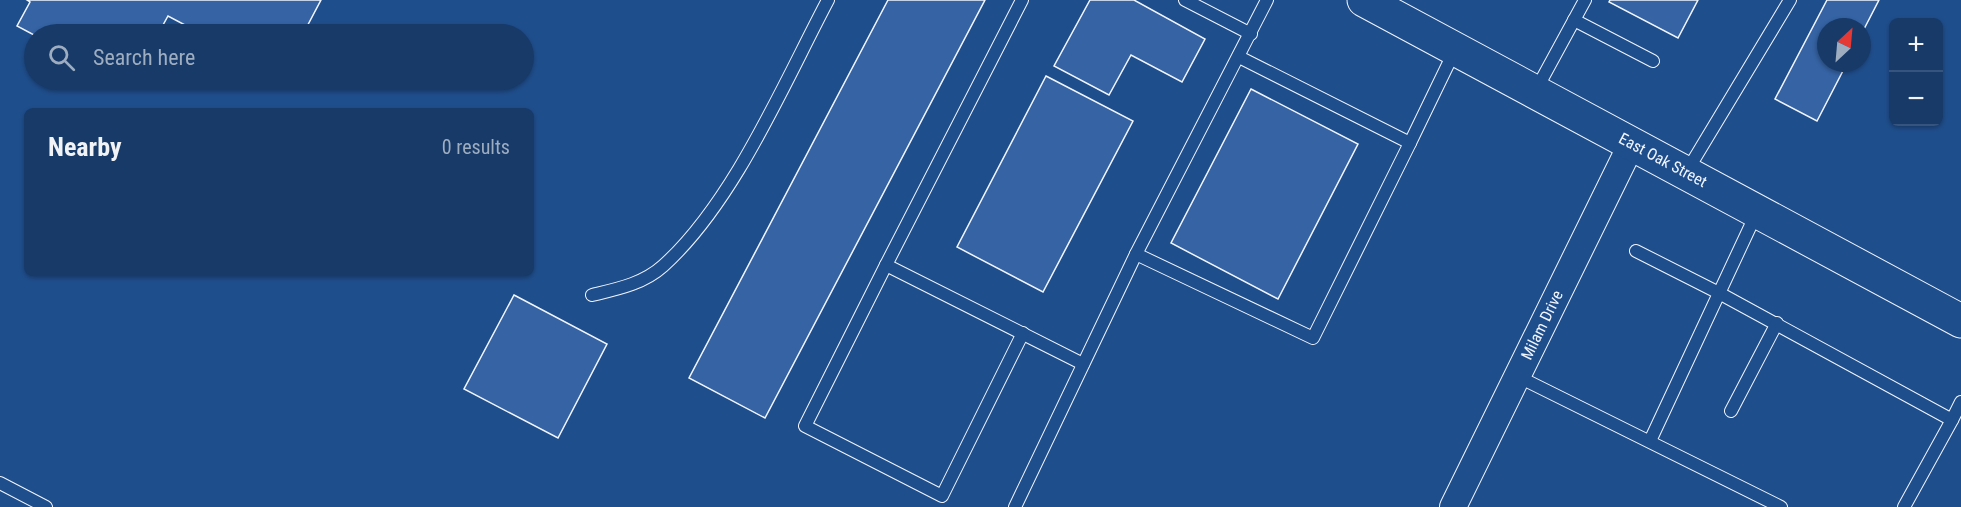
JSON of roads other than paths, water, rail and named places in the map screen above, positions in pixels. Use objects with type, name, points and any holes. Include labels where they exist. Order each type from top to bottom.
[{"type":"highway","name":"East Oak Street","points":[[1364,0],[1961,321]]},
{"type":"street","name":"Milam Drive","points":[[1453,507],[1632,143]]},
{"type":"lane","points":[[592,295],[627,287],[662,267],[699,226],[741,163],[828,0]]},
{"type":"lane","points":[[1022,0],[805,426],[942,496],[1023,333]]},
{"type":"lane","points":[[1185,0],[1251,34]]},
{"type":"lane","points":[[1016,507],[1136,254],[1267,0]]},
{"type":"lane","points":[[1535,91],[1585,0]]},
{"type":"lane","points":[[1686,172],[1790,0]]},
{"type":"lane","points":[[1574,21],[1653,61]]},
{"type":"lane","points":[[1136,254],[1312,338],[1456,49]]},
{"type":"lane","points":[[1239,57],[1410,143]]},
{"type":"lane","points":[[1650,441],[1758,211]]},
{"type":"lane","points":[[1636,250],[1952,420]]},
{"type":"lane","points":[[886,265],[1083,364]]},
{"type":"lane","points":[[1731,411],[1776,324]]},
{"type":"lane","points":[[1517,376],[1782,507]]},
{"type":"lane","points":[[1904,507],[1961,402]]},
{"type":"lane","points":[[0,483],[46,507]]}]
